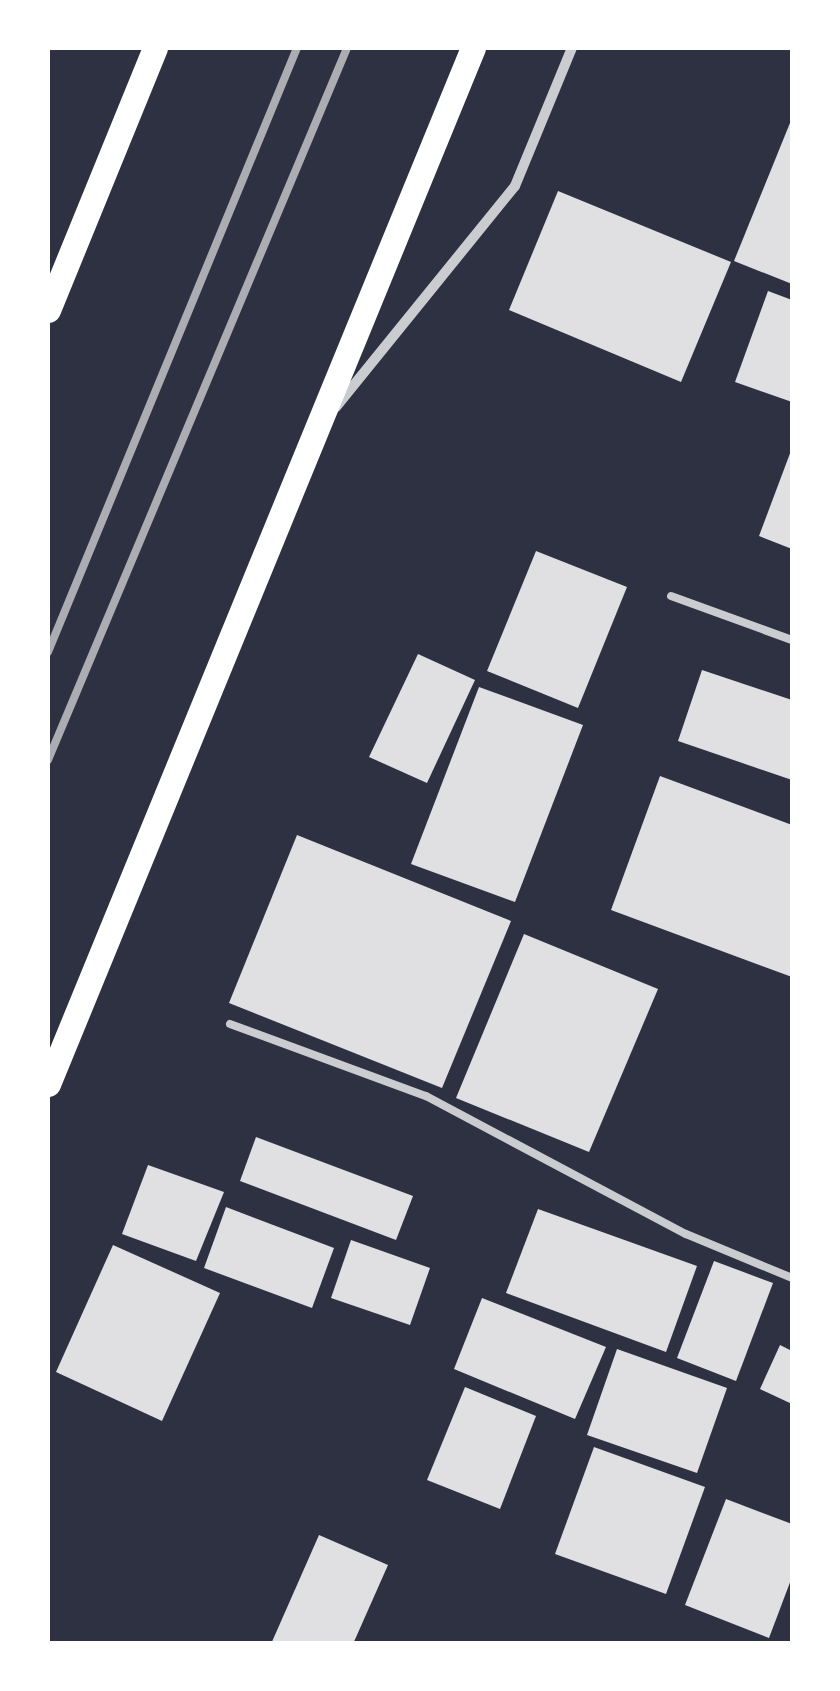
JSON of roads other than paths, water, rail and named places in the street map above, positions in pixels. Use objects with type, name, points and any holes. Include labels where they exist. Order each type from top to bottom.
[{"type":"main road","points":[[48,310],[156,48]]},
{"type":"main road","points":[[48,1084],[473,48]]},
{"type":"street","points":[[320,427],[515,186],[572,48]]},
{"type":"lane","points":[[671,596],[792,640]]},
{"type":"lane","points":[[230,1024],[426,1096],[686,1234],[792,1278]]},
{"type":"railway","points":[[48,652],[297,48]]},
{"type":"railway","points":[[48,760],[347,48]]}]
